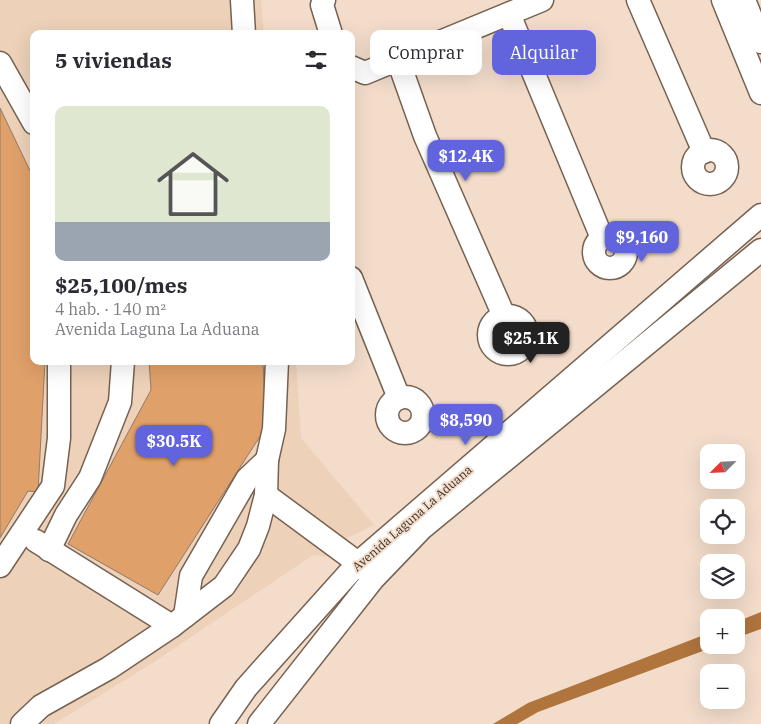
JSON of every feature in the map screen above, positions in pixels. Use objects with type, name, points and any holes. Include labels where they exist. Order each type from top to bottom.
[{"type":"street","points":[[242,0],[244,30]]},
{"type":"street","points":[[324,0],[322,5],[330,30]]},
{"type":"street","points":[[470,30],[542,0]]},
{"type":"street","points":[[638,0],[704,152]]},
{"type":"street","points":[[723,0],[761,93]]},
{"type":"street","points":[[744,0],[761,42]]},
{"type":"street","points":[[509,14],[602,238]]},
{"type":"street","points":[[0,63],[30,116]]},
{"type":"street","points":[[355,69],[365,73],[370,71]]},
{"type":"street","points":[[403,75],[425,136],[504,316]]},
{"type":"street","name":"Avenida Laguna La Aduana","points":[[221,724],[246,688],[358,563],[761,215]]},
{"type":"street","name":"Avenida Laguna La Aduana","points":[[259,724],[374,579],[422,528],[761,250]]},
{"type":"street","points":[[355,288],[399,398]]},
{"type":"street","points":[[0,566],[53,486],[59,438],[59,365]]},
{"type":"street","points":[[49,550],[66,515],[90,478],[120,402],[123,365]]},
{"type":"street","points":[[22,724],[41,706],[109,668],[178,621],[224,586],[249,548],[258,526],[266,495],[267,460],[274,429],[277,365]]},
{"type":"street","points":[[178,621],[191,576],[247,479],[267,460]]},
{"type":"street","points":[[266,495],[358,563],[374,579]]},
{"type":"street","points":[[22,533],[49,550],[178,621]]},
{"type":"street","points":[[210,544],[249,548]]},
{"type":"shaded area","points":[[0,0],[261,0],[264,30],[30,30],[30,365],[296,365],[301,438],[374,525],[347,538],[331,557],[313,555],[154,662],[54,724],[0,724]]},
{"type":"shaded area","points":[[761,612],[761,629],[745,635],[745,618]]},
{"type":"shaded area","points":[[700,636],[700,652],[538,712],[517,724],[493,724],[528,703]]},
{"type":"building","points":[[0,108],[30,171],[30,365],[45,365],[38,492],[28,491],[0,538]]},
{"type":"building","points":[[149,365],[263,365],[266,427],[158,595],[68,544],[151,390]]}]
